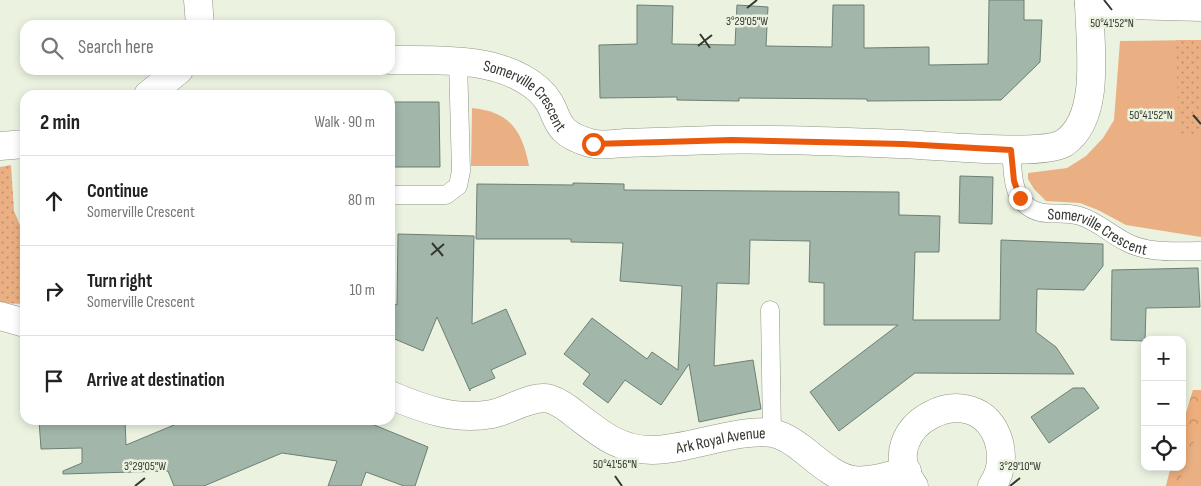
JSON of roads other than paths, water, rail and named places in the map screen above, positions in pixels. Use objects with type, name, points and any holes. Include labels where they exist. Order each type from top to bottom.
[{"type":"street","points":[[198,0],[200,20]]},
{"type":"street","name":"Somerville Crescent","points":[[395,60],[458,60],[514,74],[539,90],[548,102],[558,124],[571,136],[593,144],[732,140],[903,144],[1011,150],[1062,144],[1085,118],[1090,87],[1089,2],[1201,7]]},
{"type":"street","points":[[154,90],[173,75]]},
{"type":"street","points":[[0,146],[20,144]]},
{"type":"street","points":[[0,316],[20,322]]},
{"type":"street","name":"Ark Royal Avenue","points":[[395,397],[422,409],[463,418],[493,414],[534,400],[550,399],[568,409],[605,437],[628,449],[654,450],[753,434],[772,433],[793,441],[831,473],[850,482],[911,479],[905,449],[910,434],[918,422],[931,412],[946,408],[961,408],[976,413],[988,423],[997,436],[1002,452],[1000,469],[992,486]]},
{"type":"lane","points":[[395,195],[446,195],[458,186],[461,171],[458,60]]},
{"type":"lane","name":"Somerville Crescent","points":[[1011,150],[1014,181],[1020,198],[1026,206],[1039,213],[1079,215],[1104,227],[1126,242],[1153,251],[1201,251]]},
{"type":"lane","points":[[770,310],[772,433]]}]
